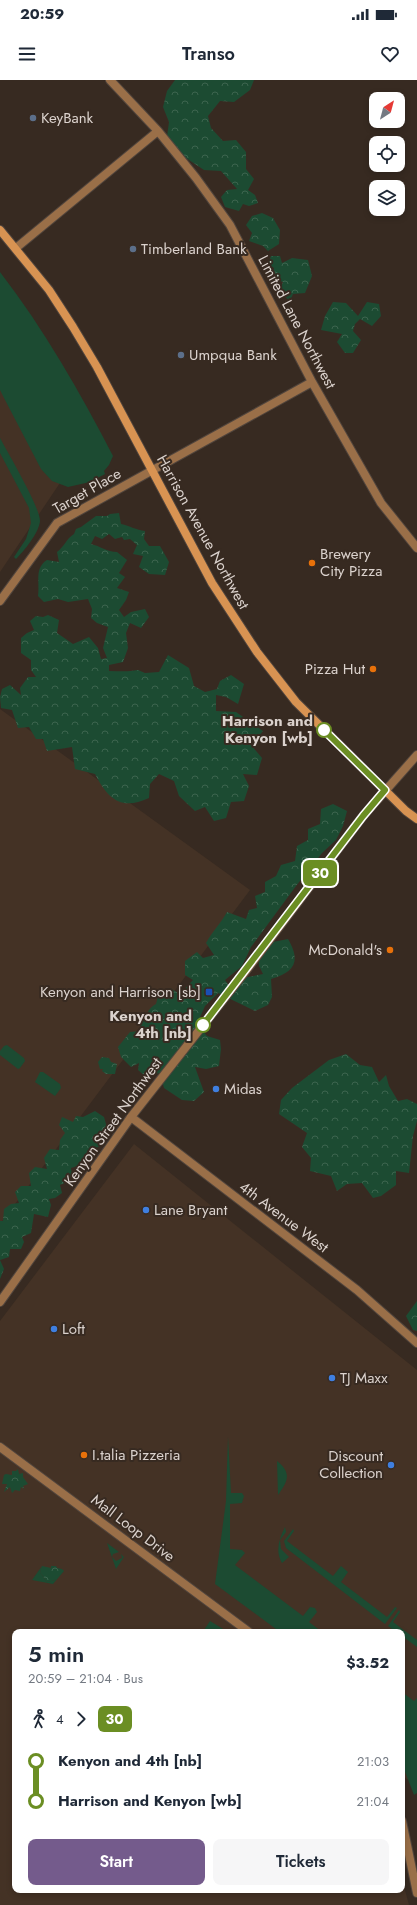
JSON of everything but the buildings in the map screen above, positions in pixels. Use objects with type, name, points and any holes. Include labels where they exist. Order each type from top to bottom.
[{"type":"main road","name":"Harrison Avenue Northwest","points":[[0,230],[49,290],[73,327],[97,367],[212,583],[257,652],[296,702],[385,790],[417,819]]},
{"type":"street","name":"Limited Lane Northwest","points":[[110,80],[158,131],[196,178],[230,225],[312,382],[381,503],[417,548]]},
{"type":"street","points":[[16,248],[158,131]]},
{"type":"street","name":"Target Place","points":[[0,601],[57,523],[312,382]]},
{"type":"street","name":"Kenyon Street Northwest","points":[[0,1302],[131,1117],[248,968],[363,816],[417,755]]},
{"type":"street","name":"4th Avenue West","points":[[131,1117],[357,1290],[417,1343]]},
{"type":"street","name":"Mall Loop Drive","points":[[0,1447],[245,1629]]},
{"type":"street","points":[[405,1835],[417,1893]]},
{"type":"shaded area","points":[[0,337],[66,474],[0,572]]},
{"type":"shaded area","points":[[0,709],[250,890],[0,1224]]},
{"type":"shaded area","points":[[134,1144],[417,1370],[417,1785],[405,1778],[405,1629],[12,1629],[12,1893],[405,1893],[405,1890],[409,1905],[0,1905],[0,1321]]},
{"type":"green space","points":[[175,80],[254,80],[250,90],[234,102],[220,101],[208,116],[211,128],[223,141],[236,140],[246,152],[246,169],[254,179],[248,190],[255,195],[258,203],[249,206],[243,204],[239,211],[225,207],[221,197],[227,190],[237,189],[221,171],[204,170],[180,154],[167,137],[169,122],[163,107],[167,91]]},
{"type":"green space","points":[[262,213],[273,218],[280,230],[279,244],[268,251],[263,246],[249,241],[252,233],[246,225],[252,216]]},
{"type":"green space","points":[[271,256],[280,256],[282,263],[292,258],[308,260],[312,276],[305,293],[293,294],[290,301],[279,292],[283,282],[272,278],[274,268],[268,264]]},
{"type":"green space","points":[[0,272],[32,316],[61,361],[113,456],[109,465],[104,471],[105,474],[90,482],[68,487],[52,481],[41,469],[0,390]]},
{"type":"green space","points":[[333,302],[346,303],[358,316],[367,302],[379,304],[381,316],[372,326],[360,319],[355,324],[353,331],[361,340],[353,353],[345,353],[337,342],[342,334],[321,330],[325,316]]},
{"type":"green space","points":[[0,438],[35,504],[40,521],[34,536],[27,547],[16,559],[14,557],[26,539],[31,523],[29,508],[0,453]]},
{"type":"green space","points":[[119,513],[121,524],[145,531],[144,539],[149,546],[160,546],[169,562],[165,575],[149,574],[139,567],[143,556],[133,554],[137,545],[130,539],[124,540],[122,537],[115,539],[109,534],[102,539],[95,536],[91,544],[117,552],[127,560],[119,573],[125,577],[117,588],[129,592],[126,600],[119,610],[124,617],[131,612],[145,609],[149,617],[141,628],[130,623],[126,633],[128,648],[123,662],[109,665],[109,671],[138,670],[145,673],[159,672],[168,655],[189,668],[194,686],[205,692],[217,689],[220,681],[231,675],[244,684],[238,704],[226,697],[216,695],[216,711],[236,712],[263,731],[251,745],[262,758],[257,775],[243,774],[249,786],[244,801],[231,802],[226,818],[214,821],[205,807],[195,811],[179,796],[174,781],[159,774],[150,784],[149,798],[131,803],[123,803],[116,800],[105,790],[95,774],[75,769],[72,747],[47,751],[43,739],[36,739],[29,727],[18,728],[12,710],[1,708],[0,697],[2,689],[10,685],[21,695],[20,688],[28,677],[36,677],[31,670],[31,660],[21,653],[21,638],[34,630],[30,621],[36,616],[43,617],[48,615],[59,620],[57,633],[73,644],[89,637],[98,648],[101,659],[107,658],[103,648],[108,627],[97,623],[91,618],[92,609],[88,599],[68,602],[58,599],[44,602],[38,596],[38,576],[40,567],[47,560],[59,562],[57,552],[74,534],[76,529],[96,516],[107,516],[110,514]]},
{"type":"green space","points":[[333,804],[347,811],[343,826],[336,840],[322,853],[296,886],[251,947],[242,966],[225,980],[235,994],[235,975],[248,977],[263,974],[259,966],[258,945],[288,939],[295,959],[293,965],[286,973],[271,979],[272,997],[268,1005],[255,1011],[218,993],[205,1006],[197,1024],[207,1036],[220,1040],[221,1049],[219,1066],[206,1069],[195,1067],[204,1092],[194,1101],[182,1100],[164,1088],[160,1073],[145,1076],[138,1070],[139,1063],[131,1067],[121,1057],[118,1047],[130,1032],[140,1031],[140,1023],[151,1008],[156,1004],[159,993],[170,988],[180,994],[193,980],[185,975],[185,961],[197,952],[203,958],[214,955],[206,943],[227,912],[246,919],[249,910],[257,908],[255,896],[265,892],[265,882],[276,876],[281,865],[295,861],[297,846],[308,840],[308,829],[320,824],[321,809]]},
{"type":"green space","points":[[7,1045],[24,1058],[25,1061],[20,1068],[18,1069],[0,1055],[0,1051]]},
{"type":"green space","points":[[346,1054],[360,1065],[372,1067],[379,1082],[386,1075],[389,1086],[398,1101],[407,1099],[417,1104],[417,1121],[413,1136],[409,1173],[396,1171],[396,1185],[381,1196],[373,1198],[362,1183],[347,1184],[337,1191],[331,1176],[310,1171],[311,1158],[302,1147],[307,1133],[279,1114],[281,1100],[292,1088],[329,1060]]},
{"type":"green space","points":[[102,1057],[109,1058],[111,1062],[117,1064],[115,1074],[106,1074],[102,1071],[103,1069],[100,1069],[98,1062]]},
{"type":"green space","points":[[40,1072],[43,1072],[60,1084],[61,1088],[55,1096],[35,1082]]},
{"type":"green space","points":[[95,1111],[104,1117],[107,1135],[103,1143],[99,1147],[87,1151],[82,1163],[71,1168],[72,1175],[67,1182],[60,1185],[62,1193],[55,1198],[49,1199],[51,1205],[48,1217],[34,1214],[31,1233],[22,1237],[24,1242],[21,1249],[10,1249],[9,1257],[0,1260],[0,1221],[3,1221],[4,1209],[11,1204],[19,1203],[15,1192],[21,1186],[31,1186],[29,1173],[35,1167],[47,1169],[44,1158],[50,1149],[59,1150],[60,1140],[65,1133],[59,1125],[62,1117],[73,1122],[76,1116],[83,1117]]},
{"type":"green space","points":[[0,1260],[4,1269],[0,1279]]},
{"type":"green space","points":[[417,1301],[417,1331],[413,1330],[406,1316]]},
{"type":"green space","points":[[228,1437],[231,1493],[242,1493],[244,1496],[242,1503],[230,1504],[230,1549],[242,1550],[245,1553],[235,1565],[303,1616],[310,1607],[315,1608],[317,1612],[309,1622],[318,1629],[276,1629],[215,1584],[226,1501]]},
{"type":"green space","points":[[277,1461],[282,1465],[287,1473],[286,1481],[278,1495]]},
{"type":"green space","points":[[18,1469],[19,1474],[23,1473],[23,1477],[28,1484],[23,1486],[24,1489],[21,1487],[20,1491],[15,1490],[12,1493],[10,1487],[4,1492],[7,1484],[2,1484],[4,1475],[12,1475],[12,1471],[16,1471]]},
{"type":"green space","points":[[285,1527],[286,1532],[280,1540],[281,1536]]},
{"type":"green space","points":[[293,1529],[294,1531],[287,1541],[333,1576],[341,1566],[348,1572],[341,1582],[387,1617],[395,1607],[397,1608],[385,1624],[286,1548],[284,1541]]},
{"type":"green space","points":[[280,1540],[281,1549],[289,1557],[282,1563],[278,1550]]},
{"type":"green space","points":[[107,1543],[119,1552],[113,1554],[112,1557],[116,1561],[122,1558],[121,1554],[124,1557],[116,1569]]},
{"type":"green space","points":[[42,1566],[40,1572],[47,1582],[55,1580],[57,1568],[64,1571],[53,1584],[32,1580]]},
{"type":"green space","points":[[42,1566],[51,1568],[51,1566],[56,1566],[59,1571],[57,1578],[47,1582],[40,1572]]},
{"type":"green space","points":[[399,1610],[400,1612],[393,1622],[402,1629],[392,1629],[388,1626]]},
{"type":"green space","points":[[210,1621],[223,1629],[205,1629]]},
{"type":"green space","points":[[405,1631],[417,1640],[417,1647],[405,1638]]},
{"type":"green space","points":[[405,1694],[414,1701],[417,1698],[417,1793],[414,1795],[405,1772]]},
{"type":"bus line","name":"30","points":[[203,1025],[363,816],[385,790],[324,730]]},
{"type":"place","name":"KeyBank","points":[[33,118]]},
{"type":"place","name":"Timberland Bank","points":[[133,249]]},
{"type":"place","name":"Umpqua Bank","points":[[181,355]]},
{"type":"place","name":"Brewery City Pizza","points":[[312,563]]},
{"type":"place","name":"Pizza Hut","points":[[373,669]]},
{"type":"place","name":"Harrison and Kenyon [wb]","points":[[324,730]]},
{"type":"place","name":"McDonald's","points":[[390,950]]},
{"type":"place","name":"Kenyon and Harrison [sb]","points":[[209,992]]},
{"type":"place","name":"Kenyon and 4th [nb]","points":[[203,1025]]},
{"type":"place","name":"Midas","points":[[216,1089]]},
{"type":"place","name":"Lane Bryant","points":[[146,1210]]},
{"type":"place","name":"Loft","points":[[54,1329]]},
{"type":"place","name":"TJ Maxx","points":[[332,1378]]},
{"type":"place","name":"I.talia Pizzeria","points":[[84,1455]]},
{"type":"place","name":"Discount Collection","points":[[391,1465]]}]
